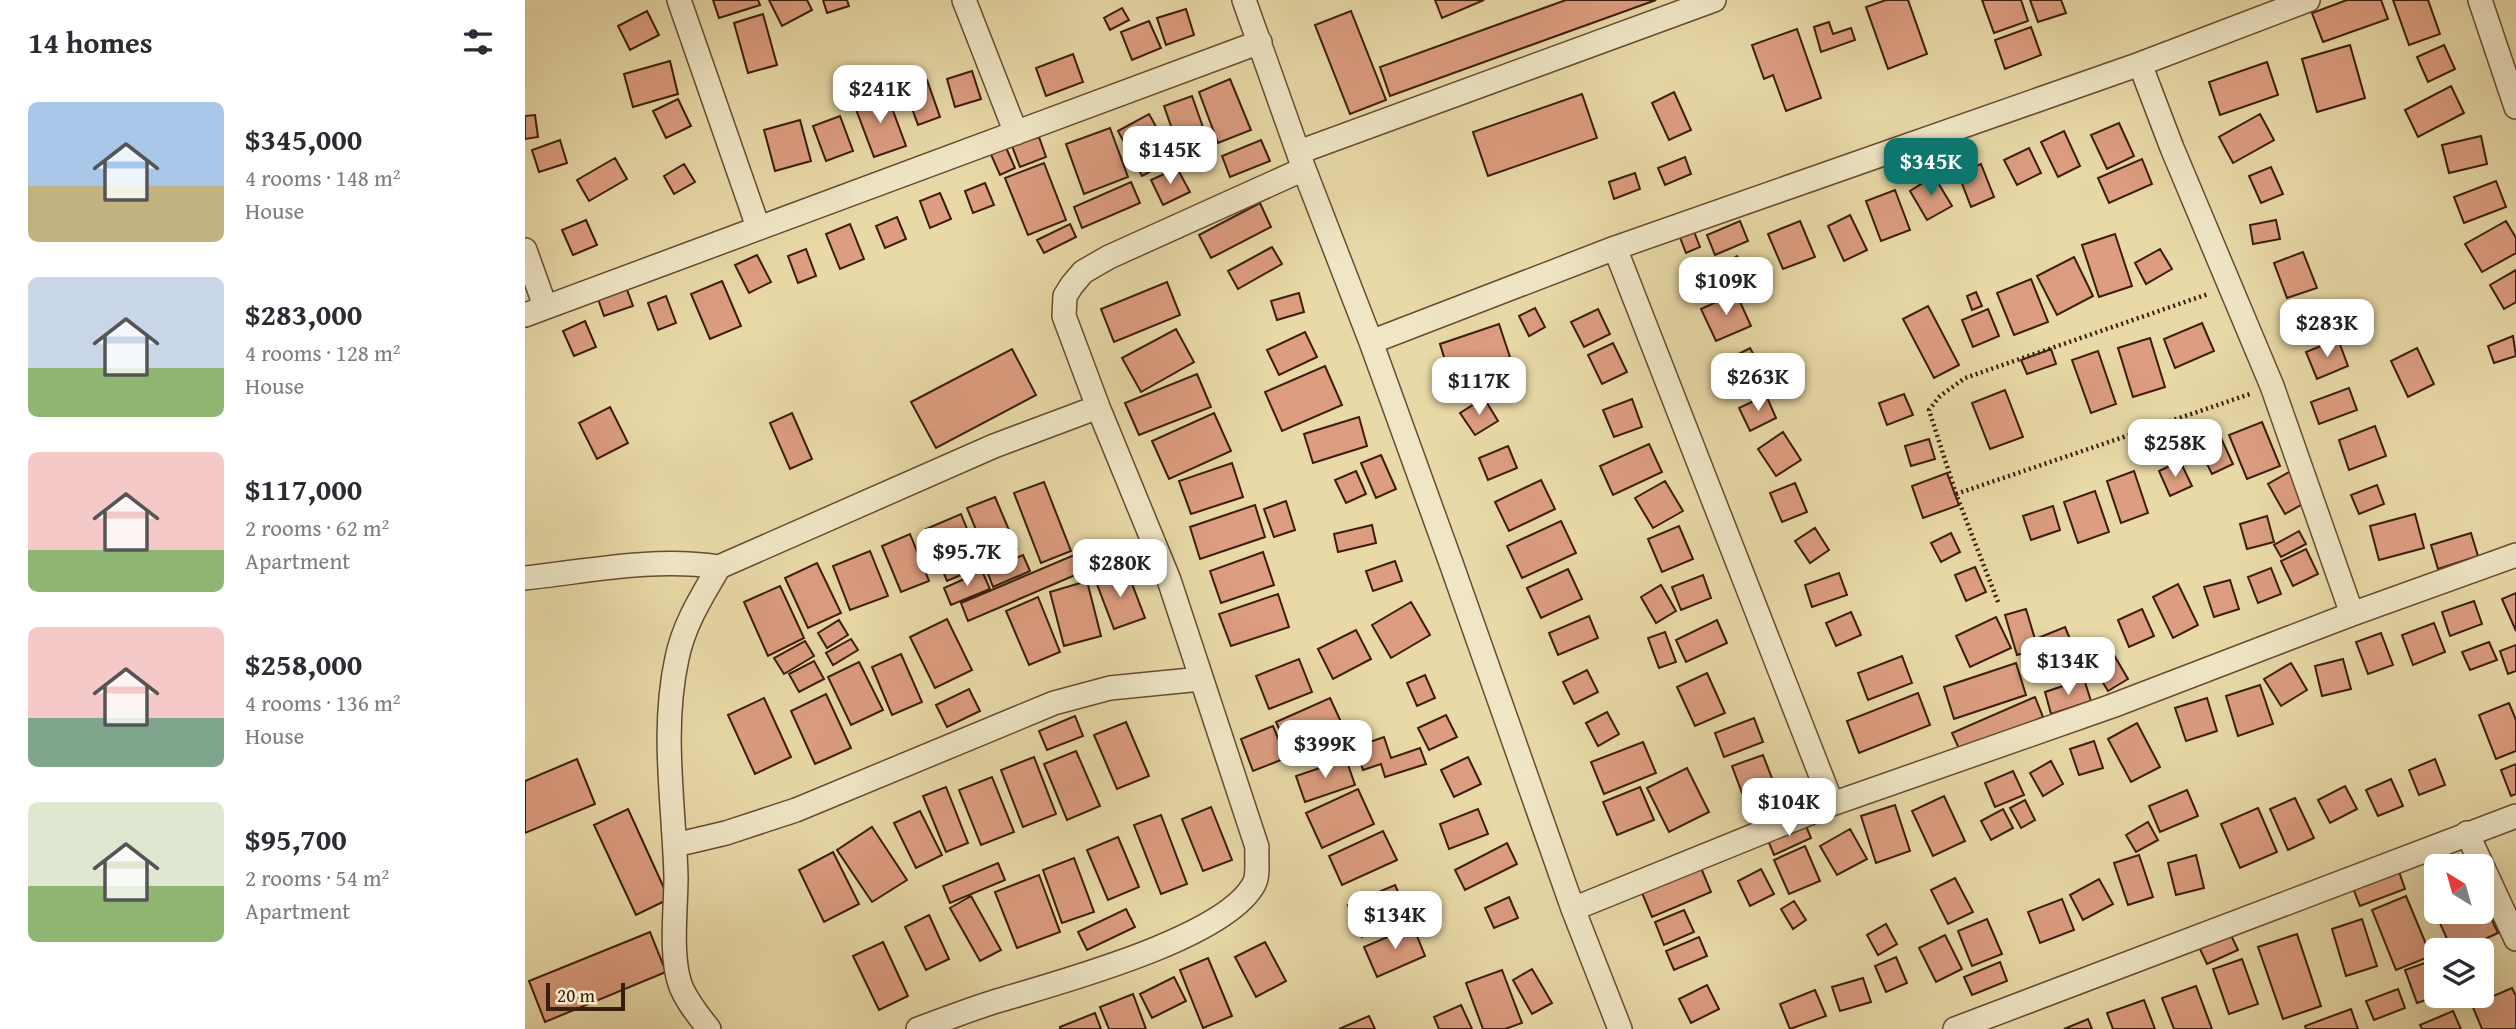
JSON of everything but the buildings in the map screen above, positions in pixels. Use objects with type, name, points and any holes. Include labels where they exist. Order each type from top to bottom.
[{"type":"street","points":[[679,0],[758,227]]},
{"type":"street","points":[[964,0],[1016,133]]},
{"type":"street","points":[[1244,0],[1301,160],[1371,342],[1573,909],[1620,1029]]},
{"type":"street","points":[[918,1029],[1001,999],[1087,974],[1184,937],[1238,905],[1255,882],[1257,847],[1169,580],[1064,316],[1065,296],[1072,285],[1083,272],[1109,257],[1301,160],[1714,0]]},
{"type":"street","points":[[1371,342],[1615,248],[2140,64],[2308,0]]},
{"type":"street","points":[[2480,0],[2516,107]]},
{"type":"street","points":[[525,250],[535,310],[1260,42]]},
{"type":"street","points":[[2140,64],[2172,148],[2272,386],[2352,614]]},
{"type":"street","points":[[1615,248],[1832,804]]},
{"type":"street","points":[[525,578],[621,564],[689,562],[719,567],[994,446],[1098,407]]},
{"type":"street","points":[[1573,909],[1832,804],[2112,706],[2352,614],[2516,555]]},
{"type":"street","points":[[709,1029],[680,984],[676,957],[675,845],[668,776],[669,725],[677,658],[691,615],[719,567]]},
{"type":"street","points":[[675,845],[726,833],[796,810],[1054,703],[1110,688],[1201,679]]},
{"type":"street","points":[[1955,1029],[2516,816]]},
{"type":"street","points":[[2467,833],[2516,939]]},
{"type":"path","points":[[1998,602],[1956,494],[1929,410],[1940,396],[1965,378],[2230,286]]},
{"type":"path","points":[[1956,494],[2272,386]]}]
